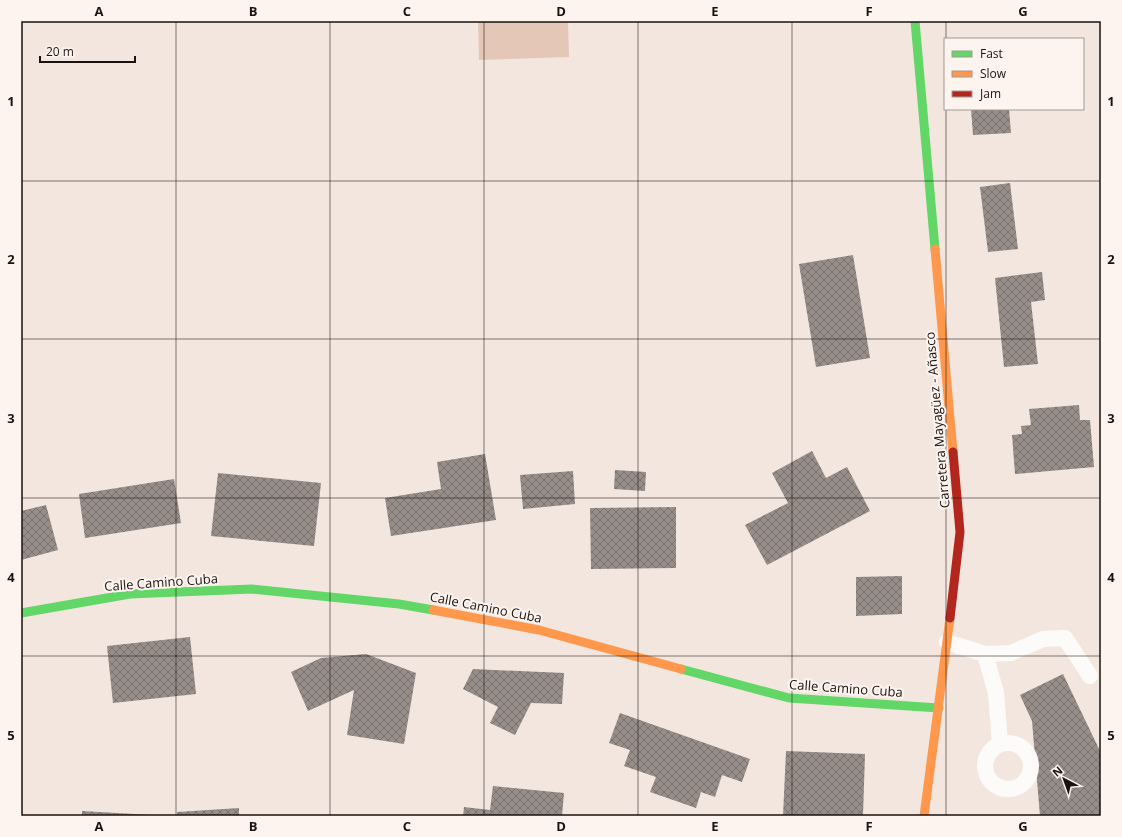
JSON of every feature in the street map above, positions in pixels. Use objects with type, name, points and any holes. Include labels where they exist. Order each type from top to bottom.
[{"type":"street","name":"Carretera Mayagüez - Añasco","points":[[915,21],[960,532],[939,708],[924,816]]},
{"type":"street","name":"Calle Camino Cuba","points":[[21,613],[130,594],[252,589],[399,604],[539,630],[789,698],[939,708]]},
{"type":"lane","points":[[947,642],[985,654],[1011,653],[1043,639],[1065,638],[1090,676]]},
{"type":"lane","points":[[985,654],[996,693],[1000,744]]},
{"type":"shaded area","points":[[478,21],[568,21],[569,57],[479,60]]},
{"type":"building","points":[[971,110],[1009,110],[1011,133],[973,135]]},
{"type":"building","points":[[1010,183],[1018,249],[988,252],[980,187]]},
{"type":"building","points":[[853,255],[870,358],[816,367],[799,264]]},
{"type":"building","points":[[1042,272],[1045,300],[1031,302],[1038,364],[1004,367],[995,278]]},
{"type":"building","points":[[1079,405],[1080,420],[1090,420],[1094,467],[1015,474],[1012,435],[1022,434],[1021,426],[1031,425],[1029,409]]},
{"type":"building","points":[[812,451],[826,478],[847,467],[870,511],[767,565],[745,525],[788,503],[772,473]]},
{"type":"building","points":[[485,454],[496,520],[391,536],[385,498],[441,489],[437,462]]},
{"type":"building","points":[[615,470],[646,472],[645,491],[614,489]]},
{"type":"building","points":[[573,471],[575,504],[523,509],[520,475]]},
{"type":"building","points":[[218,473],[321,483],[314,546],[211,536]]},
{"type":"building","points":[[174,479],[181,523],[85,538],[79,494]]},
{"type":"building","points":[[46,505],[58,550],[21,560],[21,511]]},
{"type":"building","points":[[676,507],[676,568],[591,569],[590,508]]},
{"type":"building","points":[[902,576],[902,614],[856,616],[856,577]]},
{"type":"building","points":[[190,637],[196,694],[113,703],[107,646]]},
{"type":"building","points":[[366,654],[416,673],[404,744],[347,735],[354,690],[308,711],[291,672],[321,658]]},
{"type":"building","points":[[473,669],[564,673],[562,704],[531,703],[515,735],[490,723],[498,707],[463,689]]},
{"type":"building","points":[[1063,674],[1101,753],[1101,816],[1040,816],[1032,721],[1020,695]]},
{"type":"building","points":[[620,713],[750,759],[742,782],[722,775],[715,797],[701,792],[696,808],[650,792],[656,777],[624,766],[630,750],[609,743]]},
{"type":"building","points":[[786,751],[865,754],[863,816],[783,816]]},
{"type":"building","points":[[493,786],[564,793],[562,816],[463,816],[464,807],[490,810]]},
{"type":"building","points":[[239,808],[239,816],[177,816],[177,812]]},
{"type":"building","points":[[82,811],[152,815],[152,816],[82,816]]},
{"type":"traffic: fast","points":[[915,21],[935,249]]},
{"type":"traffic: fast","points":[[21,613],[130,594],[252,589],[399,604],[433,610]]},
{"type":"traffic: fast","points":[[681,669],[789,698],[939,708]]},
{"type":"traffic: slow","points":[[935,249],[953,452]]},
{"type":"traffic: slow","points":[[433,610],[539,630],[681,669]]},
{"type":"traffic: slow","points":[[924,816],[950,618]]},
{"type":"traffic: jam","points":[[950,618],[960,532],[953,452]]}]
